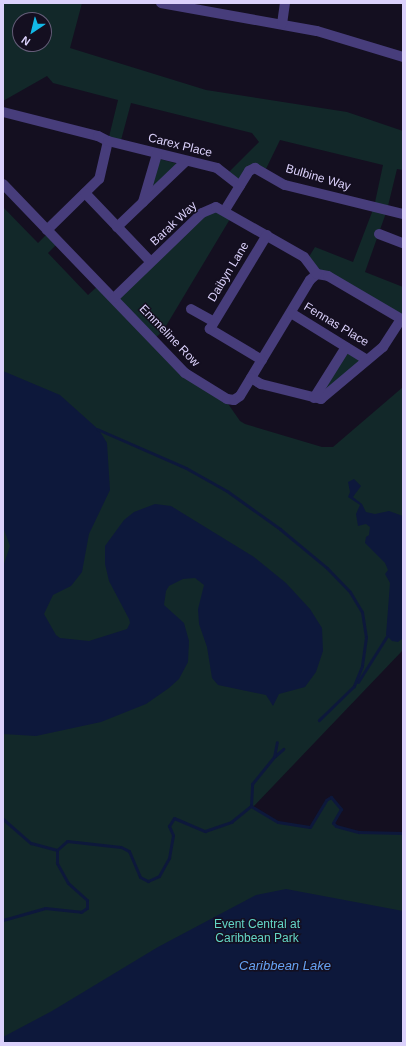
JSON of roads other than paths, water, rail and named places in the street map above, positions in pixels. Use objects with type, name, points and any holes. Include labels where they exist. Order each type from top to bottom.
[{"type":"street","points":[[161,3],[317,31],[403,57]]},
{"type":"street","points":[[282,24],[286,3]]},
{"type":"street","name":"Carex Place","points":[[3,112],[98,136],[108,141],[157,154],[217,168],[240,186]]},
{"type":"street","points":[[47,230],[101,175],[108,141]]},
{"type":"street","points":[[143,203],[157,154]]},
{"type":"street","points":[[117,227],[186,161]]},
{"type":"street","name":"Bulbine Way","points":[[225,210],[249,171],[255,168],[285,185],[403,214]]},
{"type":"street","name":"Emmeline Row","points":[[3,184],[188,375],[224,398],[231,400],[237,398],[251,378],[310,280],[317,274]]},
{"type":"street","points":[[84,193],[151,262]]},
{"type":"street","name":"Barak Way","points":[[114,298],[205,210],[216,207],[225,210]]},
{"type":"street","points":[[225,210],[304,257],[317,274],[328,276],[402,320]]},
{"type":"street","points":[[379,234],[403,243]]},
{"type":"street","name":"Daibyn Lane","points":[[191,308],[214,322],[267,235]]},
{"type":"street","name":"Fennas Place","points":[[291,313],[367,360]]},
{"type":"street","name":"Fennas Place","points":[[314,398],[322,398],[385,345],[402,320]]},
{"type":"street","points":[[214,322],[210,329],[262,360]]},
{"type":"street","points":[[251,378],[260,384],[314,398],[346,347]]},
{"type":"water","points":[[3,371],[60,395],[99,430],[107,443],[110,490],[89,534],[82,572],[71,586],[53,595],[44,614],[56,635],[60,638],[89,641],[127,629],[130,623],[129,619],[109,581],[105,564],[105,546],[124,520],[134,512],[155,504],[171,506],[254,557],[286,583],[310,609],[322,628],[323,651],[316,672],[305,687],[279,694],[273,706],[266,695],[218,685],[212,678],[207,647],[199,624],[198,609],[204,585],[195,578],[183,579],[169,586],[166,591],[164,605],[184,623],[189,641],[188,662],[179,679],[169,688],[146,704],[101,722],[36,736],[3,734],[3,567],[10,546],[3,527]]},
{"type":"water","points":[[354,479],[361,486],[353,497],[362,504],[366,512],[375,514],[389,511],[403,516],[403,638],[398,642],[392,641],[386,635],[390,583],[385,574],[388,570],[385,563],[365,543],[366,537],[369,535],[370,527],[366,524],[358,526],[356,514],[360,505],[348,497],[350,492],[348,482]]},
{"type":"water","name":"Caribbean Lake","points":[[286,889],[403,911],[403,1043],[3,1043],[3,1037],[52,1011],[158,947],[256,895]]},
{"type":"waterway","points":[[97,429],[186,468],[227,491],[280,529],[327,568],[350,592],[362,612],[366,637],[362,666],[354,686],[319,720]]},
{"type":"waterway","points":[[358,682],[387,636]]},
{"type":"waterway","points":[[251,806],[252,784],[274,757],[277,742]]},
{"type":"waterway","points":[[275,756],[283,749]]},
{"type":"waterway","points":[[3,920],[45,908],[81,912],[87,908],[87,900],[68,883],[57,863],[57,850],[67,841],[121,847],[129,851],[140,877],[148,881],[159,876],[169,858],[173,835],[169,826],[174,818],[205,831],[231,822],[251,806],[278,822],[310,827],[326,800],[331,797],[341,809],[333,823],[336,826],[359,832],[403,833]]},
{"type":"waterway","points":[[3,819],[31,843],[57,850]]},
{"type":"park label","name":"Event Central at Caribbean Park","points":[[257,932]]}]
